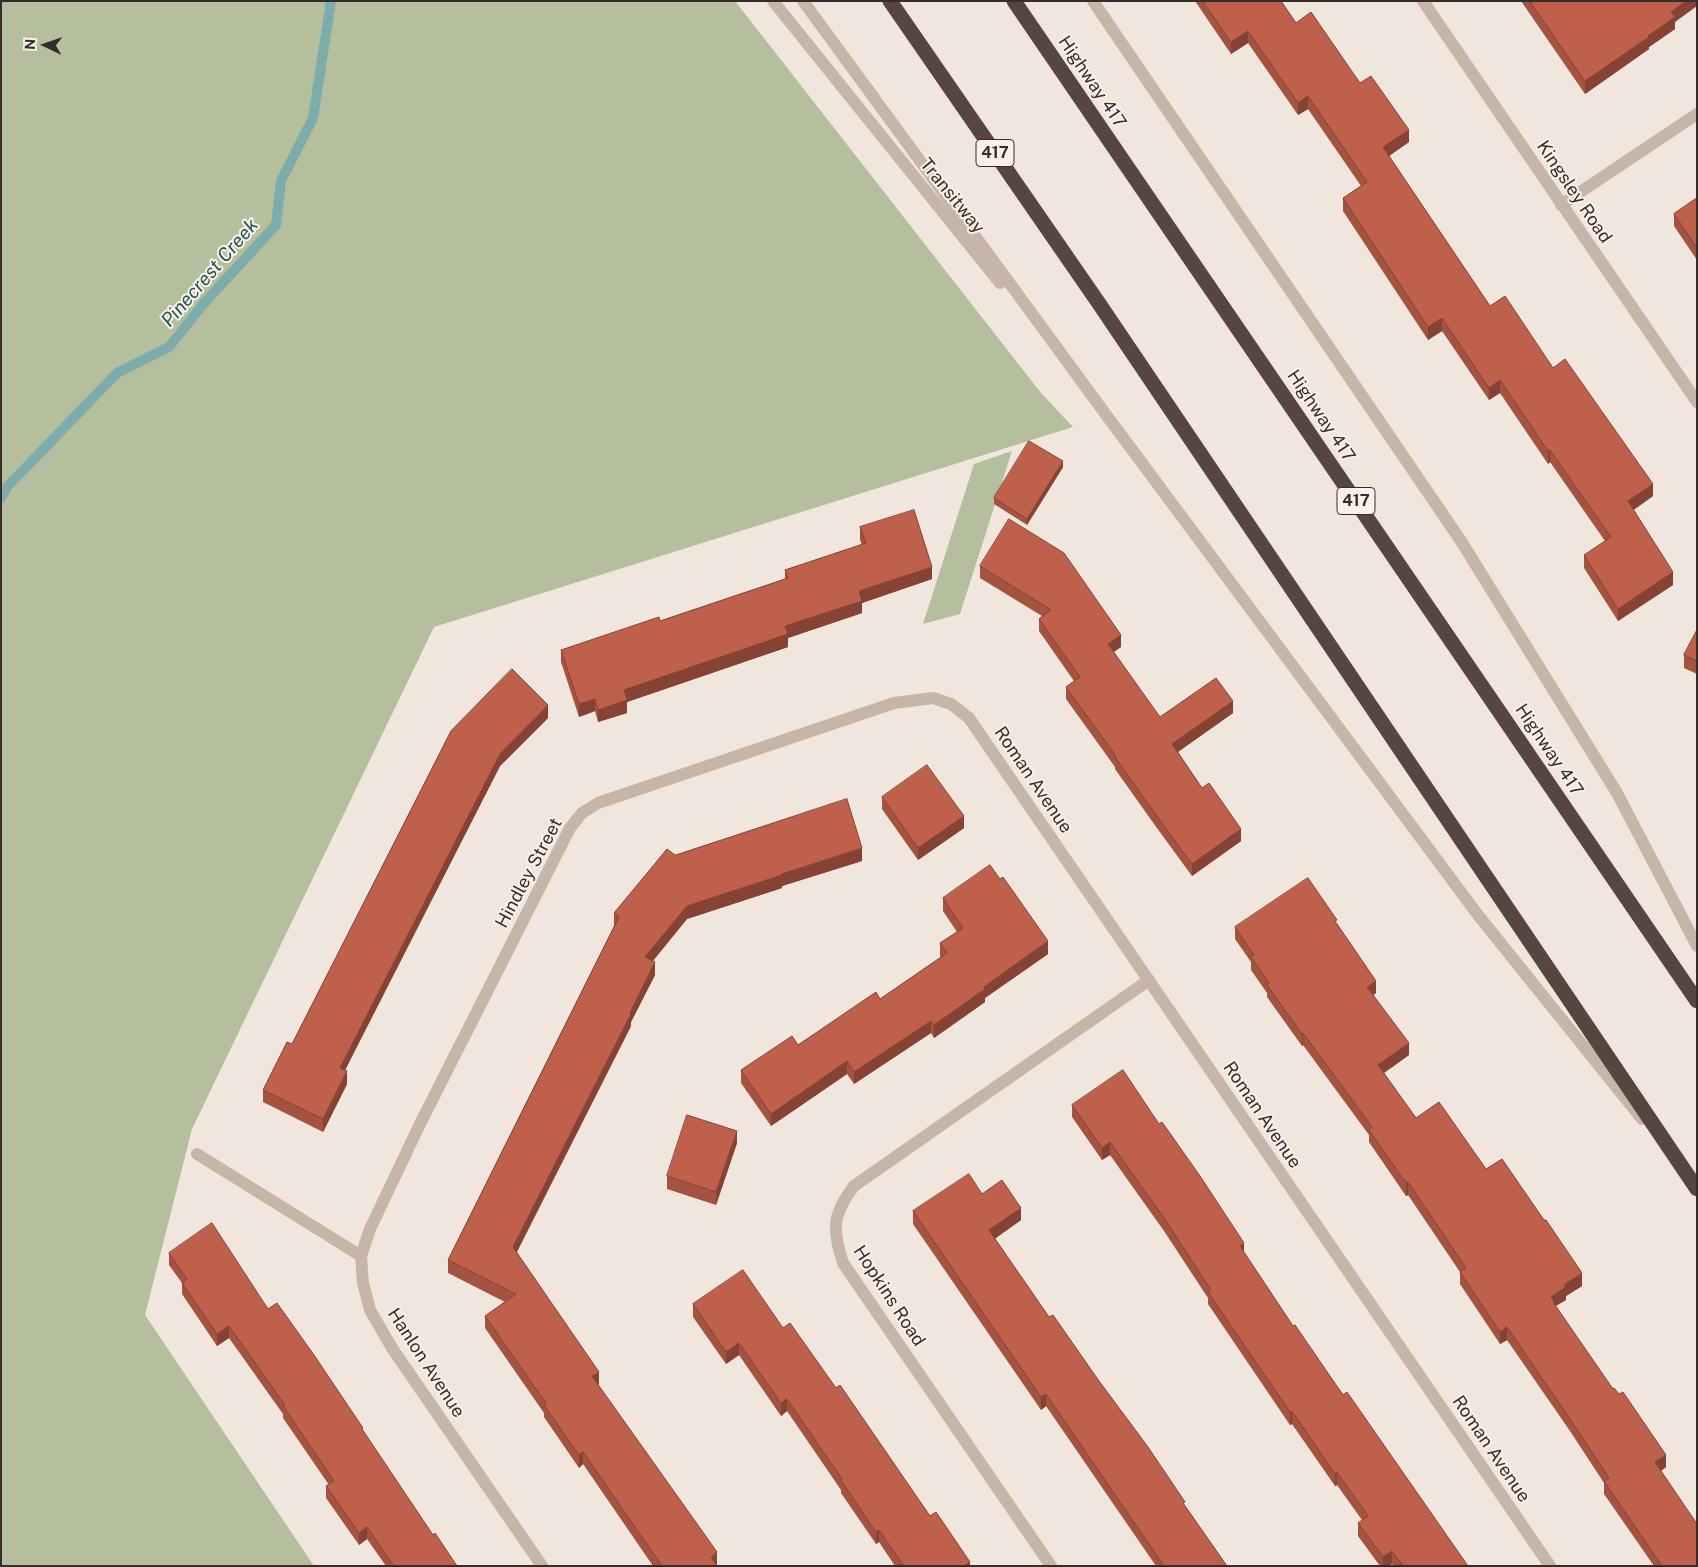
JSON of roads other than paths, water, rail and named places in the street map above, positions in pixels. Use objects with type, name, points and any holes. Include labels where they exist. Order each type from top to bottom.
[{"type":"highway","name":"417","points":[[890,1],[1100,305],[1697,1189]]},
{"type":"highway","name":"Highway 417","points":[[1014,1],[1697,1001]]},
{"type":"street","name":"Transitway","points":[[773,1],[1104,412]]},
{"type":"street","points":[[804,1],[1104,412],[1478,915],[1681,1167]]},
{"type":"street","points":[[1093,1],[1461,541],[1617,793],[1697,946]]},
{"type":"street","name":"Kingsley Road","points":[[1423,1],[1697,402]]},
{"type":"street","points":[[1561,205],[1697,114]]},
{"type":"street","name":"Roman Avenue","points":[[933,698],[951,704],[970,718],[1550,1566]]},
{"type":"street","name":"Hindley Street","points":[[361,1256],[370,1229],[420,1124],[570,828],[582,813],[598,803],[894,703],[933,698]]},
{"type":"street","name":"Hopkins Road","points":[[1051,1566],[843,1263],[836,1241],[836,1221],[842,1202],[854,1186],[1149,980]]},
{"type":"street","points":[[197,1154],[361,1256]]},
{"type":"street","name":"Hanlon Avenue","points":[[361,1256],[363,1283],[370,1310],[392,1348],[542,1566]]},
{"type":"waterway","name":"Pinecrest Creek","points":[[1,498],[7,487],[117,373],[169,347],[205,302],[276,225],[281,181],[313,118],[331,1]]}]
